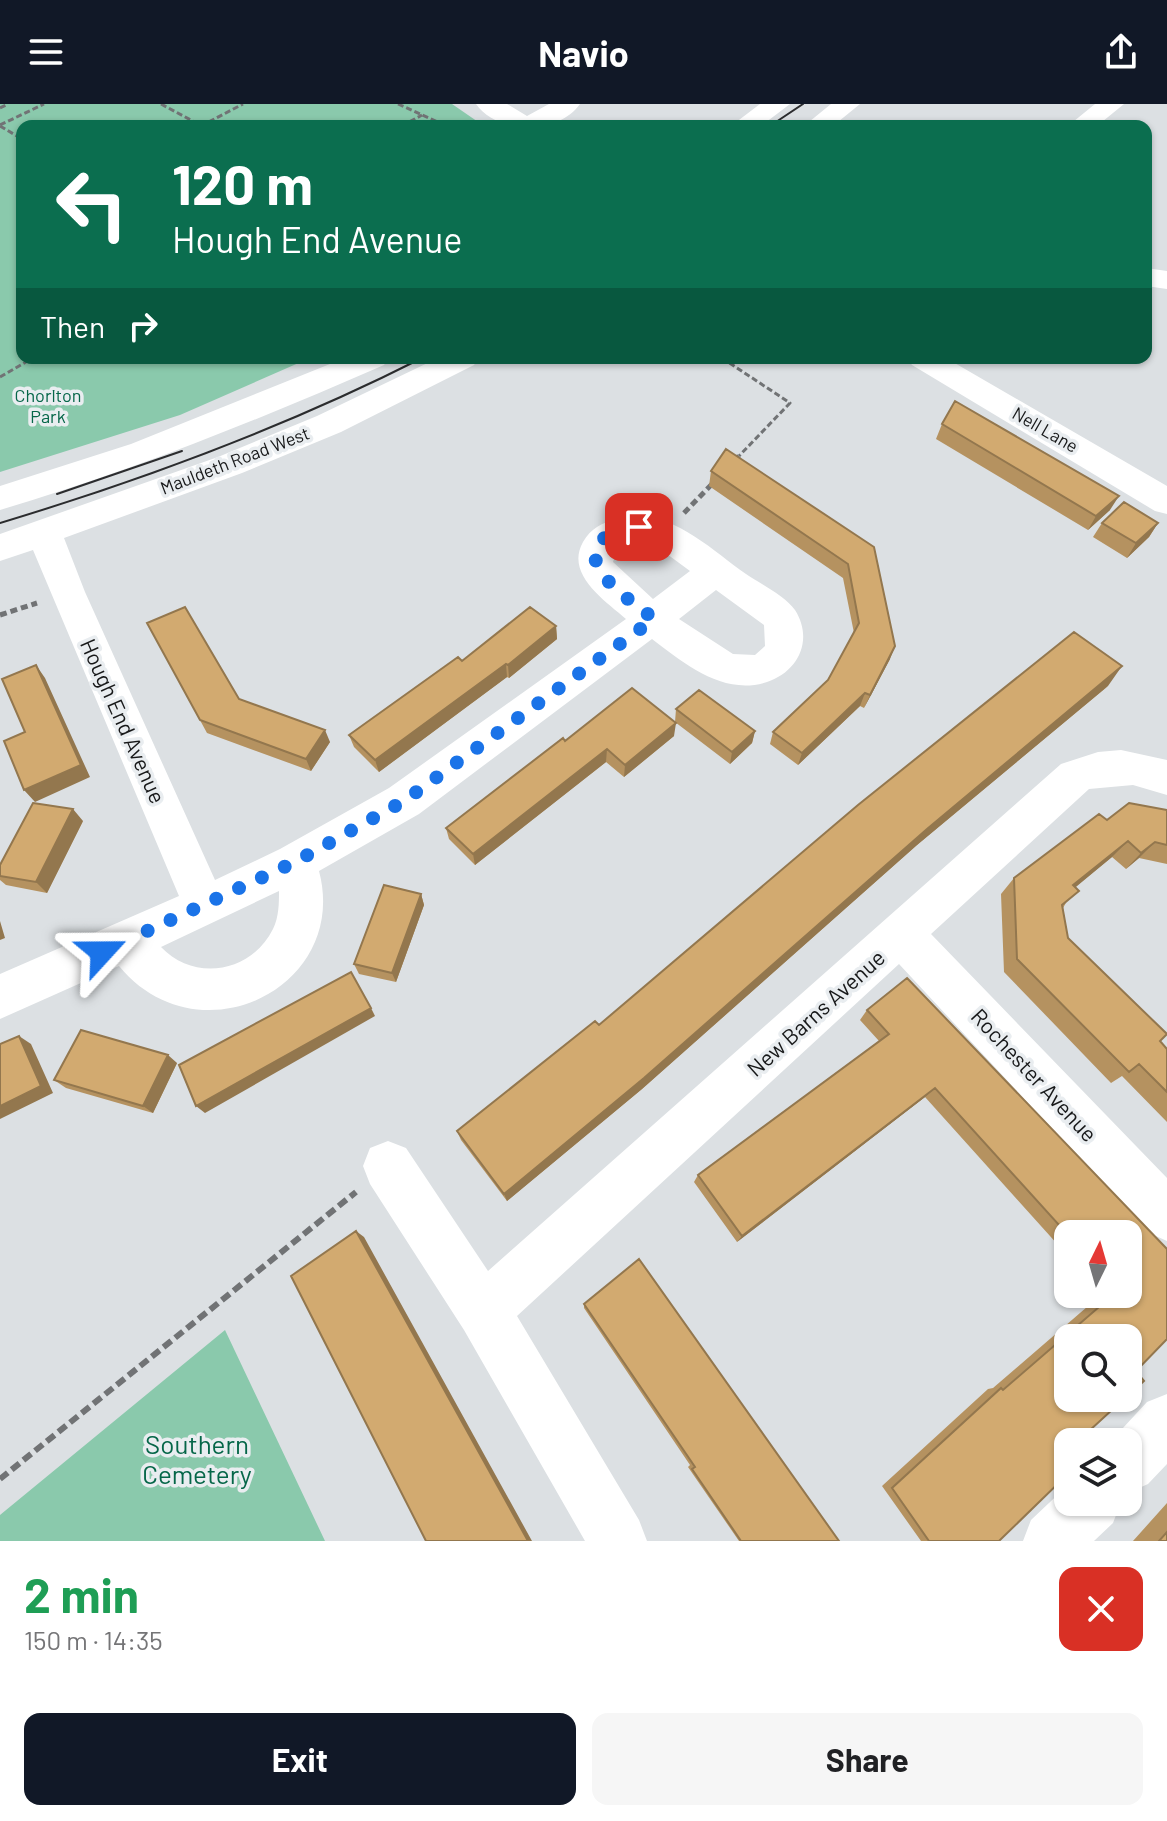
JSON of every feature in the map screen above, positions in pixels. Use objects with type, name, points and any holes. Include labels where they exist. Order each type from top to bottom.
[{"type":"street","points":[[489,104],[516,120]]},
{"type":"street","points":[[537,120],[567,104]]},
{"type":"street","points":[[753,120],[777,104]]},
{"type":"street","points":[[825,120],[847,104]]},
{"type":"street","points":[[1089,120],[1111,104]]},
{"type":"street","name":"Mauldeth Road West","points":[[0,498],[115,463],[359,364]]},
{"type":"street","name":"Mauldeth Road West","points":[[0,548],[45,534],[329,424],[451,364]]},
{"type":"street","name":"Nell Lane","points":[[940,364],[1167,502]]},
{"type":"street","points":[[652,528],[716,571],[780,617],[786,638],[784,650],[776,661],[763,669],[733,670],[718,665],[654,619],[600,574],[594,557],[602,540],[624,529],[652,528]]},
{"type":"street","name":"Hough End Avenue","points":[[45,534],[67,592],[205,906]]},
{"type":"street","points":[[0,997],[205,906],[295,862],[404,801],[716,571]]},
{"type":"street","name":"New Barns Avenue","points":[[483,1311],[1075,776],[1104,767],[1120,767],[1167,778]]},
{"type":"street","points":[[127,941],[149,968],[172,984],[203,991],[237,988],[270,970],[290,943],[300,912],[301,892],[295,862]]},
{"type":"street","name":"Rochester Avenue","points":[[902,935],[1167,1215]]},
{"type":"street","points":[[388,1166],[483,1311],[618,1541]]},
{"type":"street","points":[[1142,1449],[1167,1422]]},
{"type":"street","points":[[1052,1541],[1078,1516]]},
{"type":"path","points":[[0,108],[8,104]]},
{"type":"path","points":[[0,126],[44,104]]},
{"type":"path","points":[[161,104],[190,120]]},
{"type":"path","points":[[212,120],[243,104]]},
{"type":"path","points":[[398,104],[433,120]]},
{"type":"path","points":[[413,120],[422,115]]},
{"type":"path","points":[[0,377],[23,364]]},
{"type":"path","points":[[727,469],[790,403],[731,364]]},
{"type":"path","points":[[664,534],[717,479]]},
{"type":"path","points":[[0,615],[41,601]]},
{"type":"path","points":[[0,1479],[388,1166]]},
{"type":"green space","name":"Chorlton Park","points":[[0,104],[452,104],[475,120],[16,120],[16,364],[296,364],[180,415],[0,472]]},
{"type":"green space","name":"Southern Cemetery","points":[[225,1330],[325,1541],[0,1541],[0,1515]]},
{"type":"building","points":[[955,401],[1119,496],[1096,516],[942,424]]},
{"type":"building","points":[[726,449],[874,547],[895,646],[870,695],[865,693],[802,753],[773,732],[828,680],[859,623],[848,564],[711,471]]},
{"type":"building","points":[[1124,502],[1158,523],[1136,543],[1102,523]]},
{"type":"building","points":[[185,607],[239,699],[325,730],[306,759],[200,720],[147,623]]},
{"type":"building","points":[[530,607],[556,626],[508,665],[375,760],[349,735],[458,657],[462,661]]},
{"type":"building","points":[[1074,632],[1122,666],[927,829],[644,1078],[504,1194],[457,1131],[595,1021],[599,1025],[858,805]]},
{"type":"building","points":[[36,665],[81,765],[24,790],[4,741],[25,732],[2,679]]},
{"type":"building","points":[[632,688],[676,723],[625,765],[607,749],[473,854],[446,828],[563,738],[565,741]]},
{"type":"building","points":[[699,690],[755,731],[732,752],[676,709]]},
{"type":"building","points":[[33,803],[73,809],[36,882],[0,876],[0,865]]},
{"type":"building","points":[[1129,803],[1167,810],[1167,845],[1155,842],[1141,853],[1128,841],[1073,885],[1079,891],[1062,905],[1068,938],[1167,1034],[1160,1041],[1167,1049],[1167,1092],[1139,1064],[1129,1072],[1017,959],[1014,878],[1099,814],[1107,820]]},
{"type":"building","points":[[384,885],[421,894],[392,973],[354,964]]},
{"type":"building","points":[[351,972],[371,1008],[196,1106],[179,1065]]},
{"type":"building","points":[[907,978],[1139,1220],[1054,1220],[935,1088],[742,1236],[698,1175],[889,1034],[867,1010]]},
{"type":"building","points":[[81,1030],[168,1055],[143,1106],[54,1080]]},
{"type":"building","points":[[19,1036],[41,1086],[0,1106],[0,1044]]},
{"type":"building","points":[[1142,1223],[1167,1249],[1167,1339],[1142,1365],[1142,1324],[1079,1324],[1098,1308],[1142,1308]]},
{"type":"building","points":[[356,1231],[528,1541],[426,1541],[291,1276]]},
{"type":"building","points":[[639,1259],[839,1541],[741,1541],[692,1469],[695,1467],[584,1304]]},
{"type":"building","points":[[1054,1346],[1054,1412],[1110,1412],[1092,1428],[1054,1428],[1054,1488],[999,1541],[929,1541],[892,1488],[1001,1388],[1003,1390]]},
{"type":"tram line","points":[[779,120],[803,104]]},
{"type":"tram line","points":[[0,523],[215,450],[319,407],[410,364]]},
{"type":"tram line","points":[[57,494],[182,451]]},
{"type":"route","points":[[102,952],[295,862],[404,801],[654,619],[600,574],[595,565],[596,547],[602,540],[612,533],[639,527]]}]
